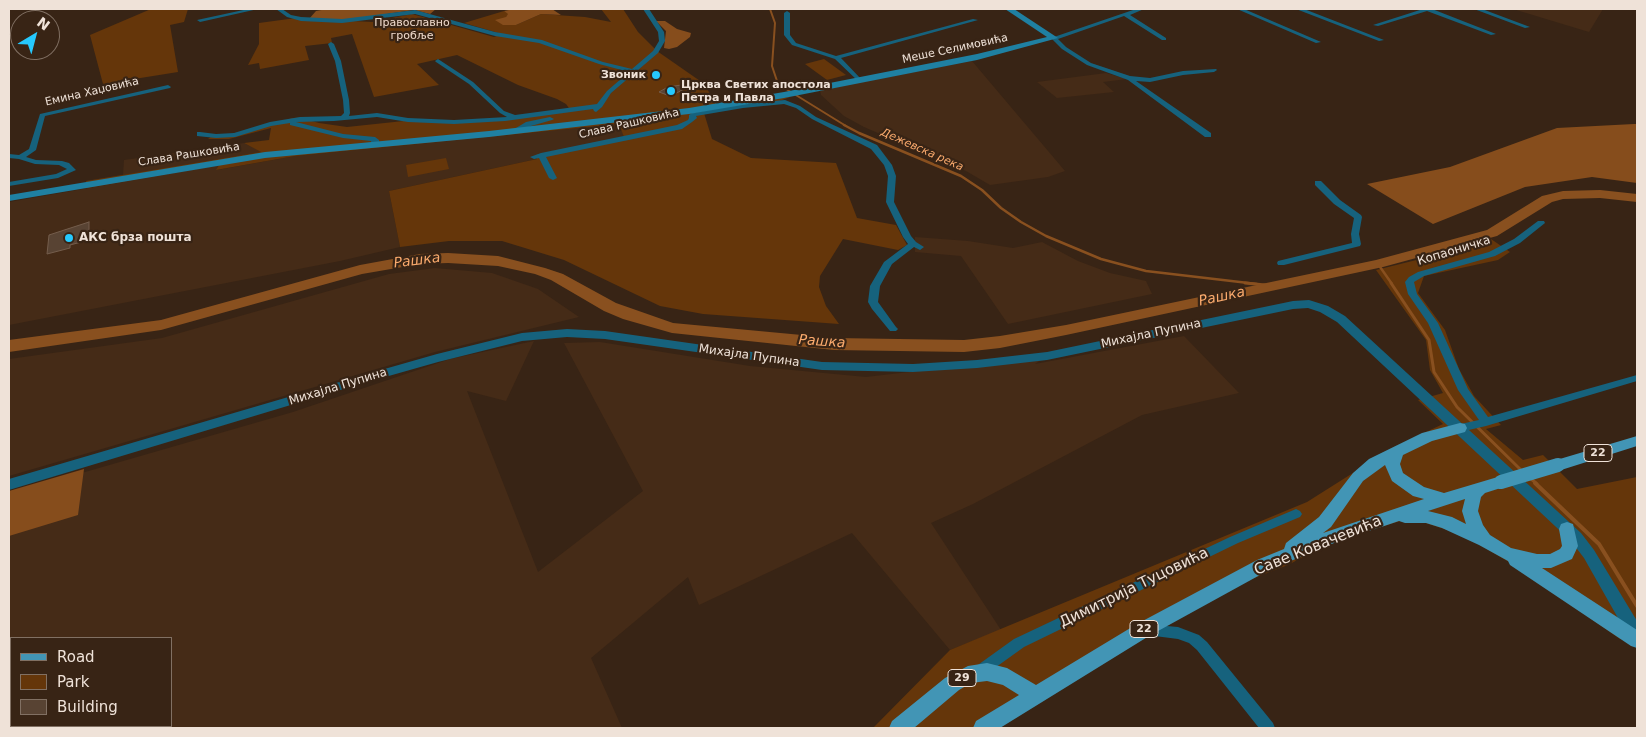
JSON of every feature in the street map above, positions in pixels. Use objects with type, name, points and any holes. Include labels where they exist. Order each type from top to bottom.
[{"type":"main road","points":[[1009,9],[1054,38]]},
{"type":"main road","name":"Меше Селимовића","points":[[812,89],[977,57],[1054,38]]},
{"type":"main road","name":"Слава Рашковића","points":[[9,198],[227,161],[375,144],[690,113],[812,89]]},
{"type":"main road","points":[[1277,560],[1325,522],[1363,472],[1397,451],[1427,437],[1474,425]]},
{"type":"main road","name":"Саве Ковачевића","points":[[982,728],[1143,630],[1214,591],[1277,560],[1328,538],[1444,499],[1637,441]]},
{"type":"main road","points":[[1397,451],[1392,464],[1397,477],[1419,492],[1444,499]]},
{"type":"main road","points":[[1480,488],[1474,495],[1470,511],[1476,528],[1485,540]]},
{"type":"main road","points":[[1380,521],[1426,516],[1456,526],[1485,540],[1637,640]]},
{"type":"main road","points":[[1507,554],[1531,561],[1557,560],[1566,554],[1570,546],[1567,528]]},
{"type":"main road","name":"29","points":[[978,673],[987,672],[1007,678],[1035,695]]},
{"type":"main road","name":"Димитрија Туцовића","points":[[899,728],[952,684],[968,675],[978,673]]},
{"type":"street","points":[[200,20],[255,9]]},
{"type":"street","points":[[278,9],[289,16],[301,19],[342,21],[415,12],[495,34],[540,40],[601,63],[633,71]]},
{"type":"street","name":"Слава Рашковића","points":[[515,131],[535,122],[598,110],[609,92],[656,52],[662,41],[661,32],[646,9]]},
{"type":"street","name":"Меше Селимовића","points":[[1054,38],[1141,9]]},
{"type":"street","points":[[1240,9],[1318,42]]},
{"type":"street","points":[[1299,9],[1381,40]]},
{"type":"street","points":[[1318,9],[1337,16]]},
{"type":"street","points":[[1376,25],[1427,9],[1493,34]]},
{"type":"street","points":[[1477,9],[1527,27]]},
{"type":"street","points":[[788,13],[787,35],[794,44],[836,58],[859,80]]},
{"type":"street","points":[[1126,15],[1164,39]]},
{"type":"street","name":"Меше Селимовића","points":[[836,58],[975,20]]},
{"type":"street","points":[[1054,38],[1064,48],[1089,64],[1129,78],[1150,80],[1183,73],[1214,70]]},
{"type":"street","points":[[332,44],[338,61],[346,100],[347,112],[343,118]]},
{"type":"street","points":[[438,61],[471,83],[502,112],[515,117]]},
{"type":"street","points":[[1129,78],[1208,135]]},
{"type":"street","name":"Емина Хаџовића","points":[[22,158],[32,150],[42,115],[168,87]]},
{"type":"street","name":"Слава Рашковића","points":[[553,178],[538,156],[679,127],[690,122],[693,118],[690,113],[785,102],[798,107],[814,118],[874,147],[888,165],[892,176],[890,202],[907,237],[917,245],[888,262],[875,286],[873,302],[875,307],[893,329]]},
{"type":"street","name":"Слава Рашковића","points":[[200,134],[216,136],[235,135],[288,120],[377,115],[408,120],[448,122],[515,117],[600,106]]},
{"type":"street","name":"Слава Рашковића","points":[[288,120],[334,134],[372,139],[375,140],[375,144]]},
{"type":"street","points":[[9,156],[35,162],[63,164],[72,170],[58,176],[9,184]]},
{"type":"street","points":[[1281,263],[1357,244],[1355,234],[1358,218],[1337,202],[1318,183]]},
{"type":"street","name":"Копаоничка","points":[[1474,425],[1473,405],[1463,390],[1433,323],[1413,294],[1410,282],[1412,278],[1422,274],[1492,254],[1512,244],[1541,223]]},
{"type":"street","name":"Михајла Пупина","points":[[9,485],[353,382],[522,337],[567,333],[586,334],[822,366],[922,367],[977,364],[1047,356],[1301,304],[1318,306],[1332,313],[1474,425],[1580,541],[1637,636]]},
{"type":"street","points":[[1474,425],[1637,378]]},
{"type":"street","name":"Димитрија Туцовића","points":[[978,673],[1019,643],[1234,540],[1296,514]]},
{"type":"street","points":[[1143,630],[1186,635],[1198,642],[1268,728]]},
{"type":"shaded area","points":[[327,9],[436,9],[430,14],[414,10],[345,20],[309,19],[316,11]]},
{"type":"shaded area","points":[[514,9],[552,9],[561,15],[541,14],[516,25],[503,25],[495,20],[506,17],[508,14],[504,11]]},
{"type":"shaded area","points":[[1513,9],[1603,9],[1589,32]]},
{"type":"shaded area","points":[[656,21],[665,21],[677,29],[691,33],[690,37],[677,47],[664,48],[666,31]]},
{"type":"shaded area","points":[[972,61],[1065,171],[1048,177],[990,185],[966,171],[864,127],[844,116],[821,95],[820,90]]},
{"type":"shaded area","points":[[1106,73],[1127,79],[1103,82],[1114,92],[1057,98],[1037,82]]},
{"type":"shaded area","points":[[619,124],[625,137],[535,156],[537,159],[389,191],[400,247],[340,261],[9,325],[9,202],[219,165],[217,170],[295,156]]},
{"type":"shaded area","points":[[1637,124],[1637,183],[1592,177],[1525,187],[1433,224],[1367,184],[1450,167],[1557,128]]},
{"type":"shaded area","points":[[244,143],[262,152],[123,175],[124,160]]},
{"type":"shaded area","points":[[915,237],[968,241],[1013,248],[1042,242],[1078,261],[1110,273],[1146,281],[1152,294],[1008,324],[961,256],[915,252]]},
{"type":"shaded area","points":[[435,268],[492,273],[538,289],[579,317],[435,352],[9,476],[9,359],[162,338],[389,274]]},
{"type":"shaded area","points":[[1184,336],[1239,393],[1142,415],[973,504],[931,523],[1001,630],[950,650],[852,533],[699,605],[688,577],[591,658],[622,728],[9,728],[9,494],[293,412],[450,359],[534,341],[506,401],[467,391],[538,572],[643,491],[564,343],[600,342],[750,366],[866,377],[1047,356],[1035,364]]},
{"type":"shaded area","points":[[84,469],[78,515],[9,536],[9,491]]},
{"type":"green space","points":[[151,9],[188,9],[184,22],[170,25],[178,72],[103,84],[90,35]]},
{"type":"green space","name":"Православно гробље","points":[[601,9],[623,9],[638,32],[657,51],[703,83],[717,104],[790,97],[777,102],[704,113],[712,139],[751,158],[836,163],[857,218],[896,225],[907,245],[898,250],[843,239],[820,276],[819,287],[826,306],[839,324],[703,314],[660,306],[564,260],[502,241],[449,241],[400,247],[389,191],[537,159],[535,155],[624,137],[619,124],[295,156],[216,170],[219,165],[87,188],[86,181],[261,152],[244,143],[269,140],[271,128],[229,139],[208,139],[213,135],[233,134],[293,118],[309,117],[308,120],[319,123],[347,127],[413,120],[448,122],[496,119],[571,111],[566,104],[557,99],[518,85],[457,55],[417,64],[439,85],[374,97],[352,34],[331,38],[332,43],[305,46],[309,60],[260,69],[259,63],[248,65],[259,44],[259,23],[296,18],[372,22],[412,14],[494,37],[502,34],[464,23],[504,11],[509,14],[506,17],[516,25],[541,14],[585,17],[611,22]]},
{"type":"green space","points":[[824,59],[846,75],[827,80],[805,64]]},
{"type":"green space","points":[[446,158],[449,169],[408,177],[406,165]]},
{"type":"green space","points":[[1491,239],[1510,252],[1498,260],[1424,276],[1418,293],[1445,330],[1459,369],[1474,396],[1501,425],[1486,429],[1523,460],[1543,455],[1577,489],[1637,477],[1637,636],[1620,639],[1514,565],[1463,535],[1410,518],[1331,542],[1288,565],[1249,580],[1156,629],[997,728],[873,728],[950,650],[1307,502],[1394,447],[1443,424],[1418,400],[1443,393],[1430,370],[1426,340],[1376,270],[1473,246]]},
{"type":"building","name":"Црква Светих апостола Петра и Павла","points":[[688,84],[689,87],[670,96],[659,92],[668,87]]},
{"type":"building","name":"АКС брза пошта","points":[[89,222],[89,240],[70,245],[70,248],[47,254],[49,235]]},
{"type":"waterway","name":"Дежевска река","points":[[770,9],[775,23],[772,66],[778,84],[846,126]]},
{"type":"waterway","name":"Дежевска река","points":[[844,125],[961,176],[982,190],[1001,208],[1021,222],[1046,236],[1101,259],[1146,271],[1257,284]]},
{"type":"waterway","name":"Рашка","points":[[9,346],[161,325],[360,270],[420,259],[448,258],[498,261],[540,271],[557,277],[610,307],[672,328],[834,344],[964,346],[1000,342],[1066,330],[1378,264],[1492,233],[1547,199],[1563,195],[1600,194],[1637,198]]},
{"type":"waterway","points":[[1378,264],[1392,284]]},
{"type":"waterway","name":"Дежевска река","points":[[1245,283],[1275,286]]},
{"type":"waterway","points":[[1391,283],[1429,340],[1434,372],[1457,407],[1522,471]]},
{"type":"waterway","points":[[1529,477],[1537,484]]},
{"type":"waterway","points":[[1535,483],[1599,544],[1637,606]]},
{"type":"place","name":"Звоник","points":[[656,75]]},
{"type":"place","name":"Црква Светих апостола Петра и Павла","points":[[671,91]]},
{"type":"place","name":"АКС брза пошта","points":[[69,238]]}]
